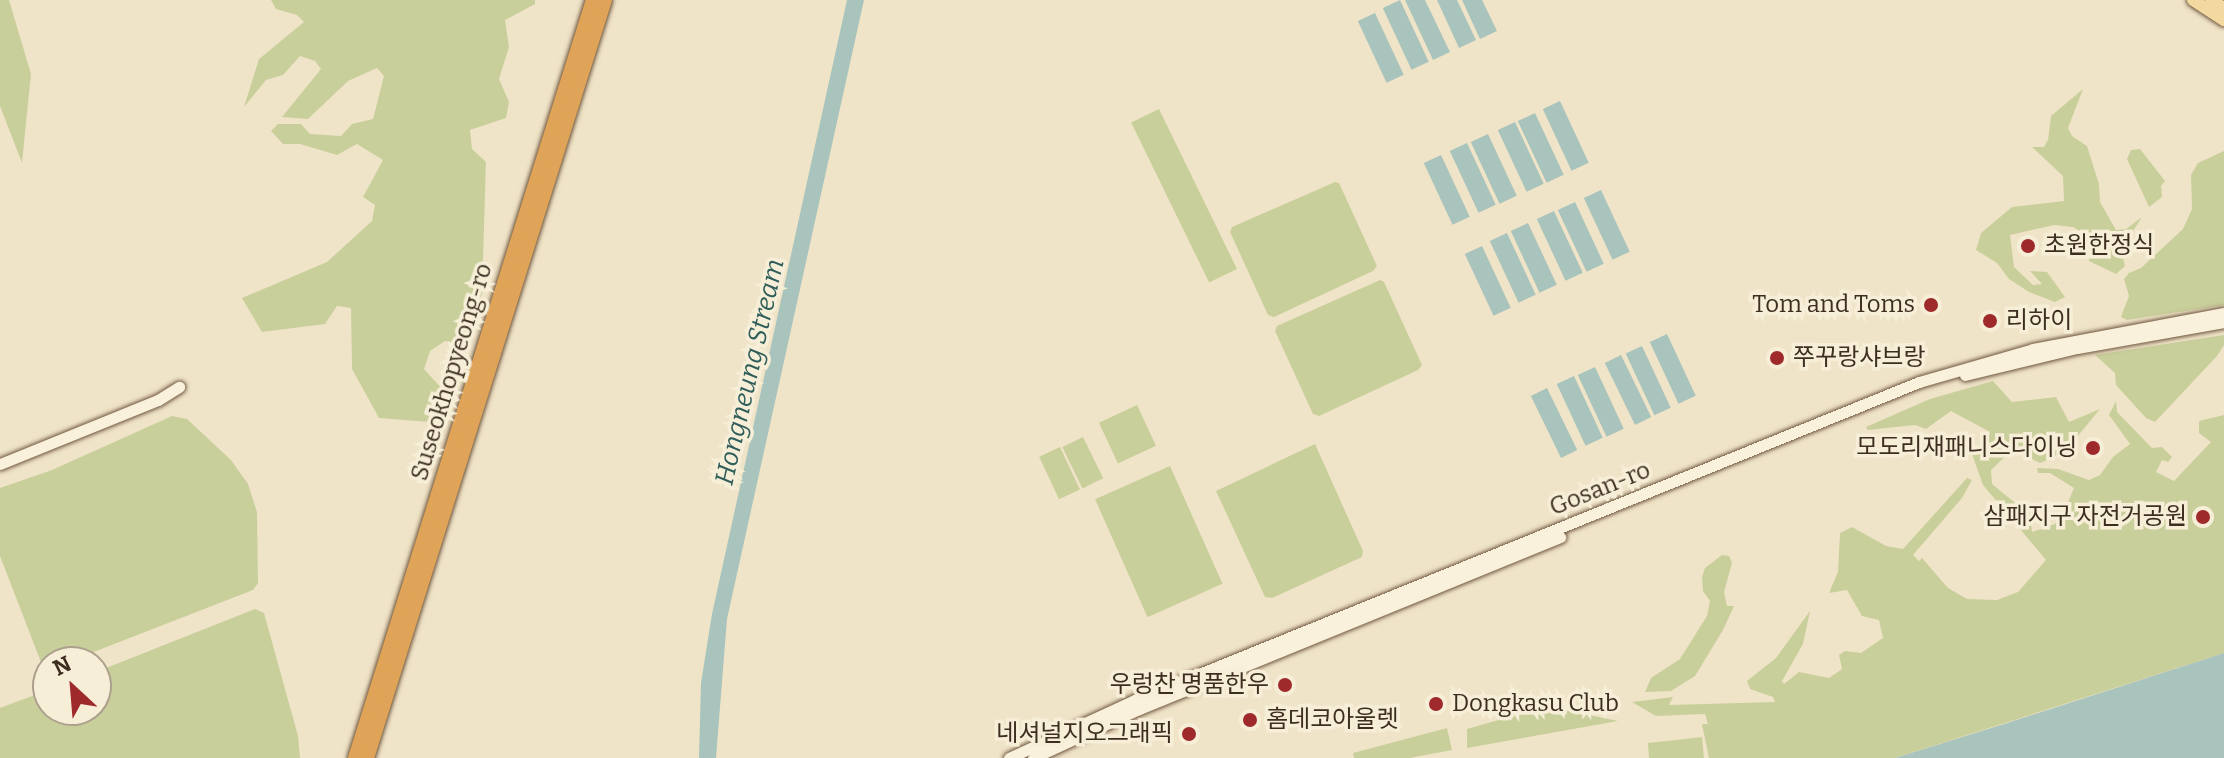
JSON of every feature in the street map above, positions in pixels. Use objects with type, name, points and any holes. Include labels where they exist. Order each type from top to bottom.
[{"type":"highway","name":"Suseokhopyeong-ro","points":[[355,758],[593,0]]},
{"type":"highway","name":"Suseokhopyeong-ro","points":[[367,758],[605,0]]},
{"type":"main road","points":[[2193,0],[2224,20]]},
{"type":"main road","points":[[2211,0],[2224,8]]},
{"type":"street","name":"Gosan-ro","points":[[1009,758],[1135,700],[1919,382],[2033,349],[2224,313]]},
{"type":"street","name":"Gosan-ro","points":[[1033,758],[1139,709],[1923,388],[2077,348],[2224,322]]},
{"type":"street","points":[[0,464],[158,400],[179,387]]},
{"type":"green space","points":[[0,0],[9,0],[31,74],[22,163],[0,106]]},
{"type":"green space","points":[[271,0],[535,0],[535,4],[505,20],[509,47],[499,79],[509,102],[506,118],[470,130],[472,149],[486,162],[482,294],[464,344],[445,341],[430,351],[424,369],[446,393],[431,422],[379,418],[352,369],[351,308],[337,306],[325,324],[262,332],[242,298],[327,262],[372,221],[375,205],[363,197],[383,160],[357,144],[337,155],[300,144],[283,144],[271,131],[278,124],[301,124],[310,134],[341,136],[352,124],[373,119],[384,76],[377,68],[348,81],[308,119],[282,117],[321,69],[315,61],[300,56],[283,75],[266,80],[244,107],[259,59],[304,22],[297,15],[276,9]]},
{"type":"green space","points":[[2083,89],[2068,128],[2072,136],[2087,146],[2099,184],[2100,202],[2116,230],[2126,229],[2142,217],[2121,250],[2125,266],[2116,274],[2089,261],[2090,250],[2083,233],[2073,227],[2054,225],[2010,235],[2014,267],[2033,285],[2042,284],[2030,271],[2047,272],[2065,297],[2055,302],[2029,292],[2009,279],[1997,263],[1976,250],[1981,233],[2012,207],[2064,201],[2063,176],[2032,147],[2044,147],[2051,116]]},
{"type":"green space","points":[[1159,109],[1237,269],[1209,283],[1131,123]]},
{"type":"green space","points":[[2140,149],[2165,181],[2161,186],[2162,197],[2149,207],[2127,159],[2131,150]]},
{"type":"green space","points":[[2224,151],[2224,305],[2127,320],[2121,317],[2129,296],[2124,279],[2141,268],[2183,229],[2192,209],[2191,175],[2198,163]]},
{"type":"green space","points":[[1335,182],[1339,183],[1377,266],[1373,271],[1274,317],[1268,315],[1230,232],[1232,227]]},
{"type":"green space","points":[[1380,280],[1384,282],[1422,365],[1418,370],[1319,416],[1313,414],[1275,331],[1277,326]]},
{"type":"green space","points":[[2224,335],[2224,345],[2217,356],[2155,422],[2146,418],[2116,385],[2115,373],[2095,355]]},
{"type":"green space","points":[[1993,381],[2012,402],[2056,397],[2069,422],[2100,409],[2068,448],[2050,459],[2040,463],[2012,450],[1991,470],[1992,484],[2030,515],[2032,532],[2055,524],[2063,514],[2074,488],[2050,473],[2038,473],[2037,468],[2058,469],[2089,480],[2100,475],[2113,457],[2130,444],[2109,415],[2116,401],[2117,412],[2152,448],[2162,447],[2172,457],[2168,462],[2162,460],[2156,472],[2174,481],[2211,442],[2199,433],[2199,421],[2224,415],[2224,653],[1895,758],[1709,758],[1702,724],[1708,724],[1705,714],[1656,716],[1632,702],[1673,697],[1669,705],[1775,702],[1773,697],[1750,689],[1747,681],[1776,658],[1810,611],[1803,644],[1782,681],[1784,684],[1799,672],[1829,678],[1842,669],[1839,655],[1845,651],[1861,653],[1883,638],[1879,620],[1862,616],[1847,590],[1829,593],[1838,572],[1840,533],[1852,527],[1886,546],[1903,549],[1967,478],[1972,480],[1962,498],[1913,555],[1919,561],[1922,558],[1948,588],[1967,599],[1997,600],[2018,592],[2046,560],[1983,485],[1972,454],[1976,455],[1988,441],[1990,432],[1951,411],[1926,429],[1915,425],[1868,430],[1866,427],[1930,399]]},
{"type":"green space","points":[[1137,405],[1156,446],[1118,464],[1099,423]]},
{"type":"green space","points":[[172,416],[187,419],[231,460],[248,484],[257,512],[258,583],[253,590],[109,646],[35,646],[0,556],[0,488],[52,470]]},
{"type":"green space","points":[[1083,437],[1103,478],[1082,488],[1062,447]]},
{"type":"green space","points":[[1315,444],[1363,551],[1362,557],[1272,598],[1265,597],[1216,491]]},
{"type":"green space","points":[[1060,447],[1080,490],[1059,499],[1039,457]]},
{"type":"green space","points":[[1170,466],[1222,584],[1148,617],[1095,499]]},
{"type":"green space","points":[[1722,555],[1729,556],[1732,563],[1724,592],[1727,606],[1734,606],[1723,630],[1695,676],[1671,691],[1645,692],[1651,678],[1680,659],[1707,616],[1710,601],[1703,591],[1702,577],[1705,568]]},
{"type":"green space","points":[[255,609],[264,613],[298,736],[300,758],[0,758],[0,708],[32,696],[32,726],[112,726],[112,666]]},
{"type":"green space","points":[[1570,711],[1618,721],[1467,748],[1467,729],[1516,715]]},
{"type":"green space","points":[[1447,728],[1452,750],[1410,758],[1354,758],[1353,753]]},
{"type":"green space","points":[[1702,737],[1704,758],[1649,758],[1648,743]]},
{"type":"water","name":"Hongneung Stream","points":[[847,0],[864,0],[727,619],[716,758],[699,758],[701,683],[712,614]]},
{"type":"water","points":[[1400,0],[1429,62],[1412,70],[1383,8]]},
{"type":"water","points":[[1405,0],[1425,0],[1450,52],[1433,60]]},
{"type":"water","points":[[1437,0],[1457,0],[1476,40],[1459,48]]},
{"type":"water","points":[[1462,0],[1482,0],[1497,31],[1480,39]]},
{"type":"water","points":[[1375,13],[1404,75],[1387,83],[1358,21]]},
{"type":"water","points":[[1560,101],[1589,163],[1572,171],[1543,109]]},
{"type":"water","points":[[1535,113],[1564,175],[1547,183],[1518,121]]},
{"type":"water","points":[[1515,122],[1544,184],[1527,192],[1498,130]]},
{"type":"water","points":[[1488,134],[1517,196],[1500,204],[1471,142]]},
{"type":"water","points":[[1467,143],[1496,205],[1479,213],[1450,151]]},
{"type":"water","points":[[1441,155],[1470,217],[1453,225],[1424,163]]},
{"type":"water","points":[[1601,190],[1630,252],[1613,260],[1584,198]]},
{"type":"water","points":[[1575,202],[1604,264],[1587,272],[1558,210]]},
{"type":"water","points":[[1554,211],[1583,273],[1566,281],[1537,219]]},
{"type":"water","points":[[1528,223],[1557,285],[1540,293],[1511,231]]},
{"type":"water","points":[[1507,233],[1536,295],[1519,303],[1490,241]]},
{"type":"water","points":[[1482,246],[1511,308],[1494,316],[1465,254]]},
{"type":"water","points":[[1667,334],[1696,396],[1679,404],[1650,342]]},
{"type":"water","points":[[1642,346],[1671,408],[1654,415],[1626,354]]},
{"type":"water","points":[[1621,355],[1651,417],[1635,425],[1605,363]]},
{"type":"water","points":[[1595,367],[1624,429],[1607,437],[1578,375]]},
{"type":"water","points":[[1574,376],[1603,438],[1586,446],[1557,384]]},
{"type":"water","points":[[1547,388],[1577,450],[1561,458],[1531,396]]},
{"type":"water","points":[[2224,653],[2224,758],[1895,758],[2004,724]]},
{"type":"place","name":"초원한정식","points":[[2028,246]]},
{"type":"place","name":"Tom and Toms","points":[[1931,305]]},
{"type":"place","name":"리하이","points":[[1990,321]]},
{"type":"place","name":"쭈꾸랑샤브랑","points":[[1777,358]]},
{"type":"place","name":"모도리재패니스다이닝","points":[[2093,448]]},
{"type":"place","name":"삼패지구 자전거공원","points":[[2203,517]]},
{"type":"place","name":"우렁찬 명품한우","points":[[1285,685]]},
{"type":"place","name":"Dongkasu Club","points":[[1436,704]]},
{"type":"place","name":"홈데코아울렛","points":[[1250,720]]},
{"type":"place","name":"네셔널지오그래픽","points":[[1189,734]]}]
